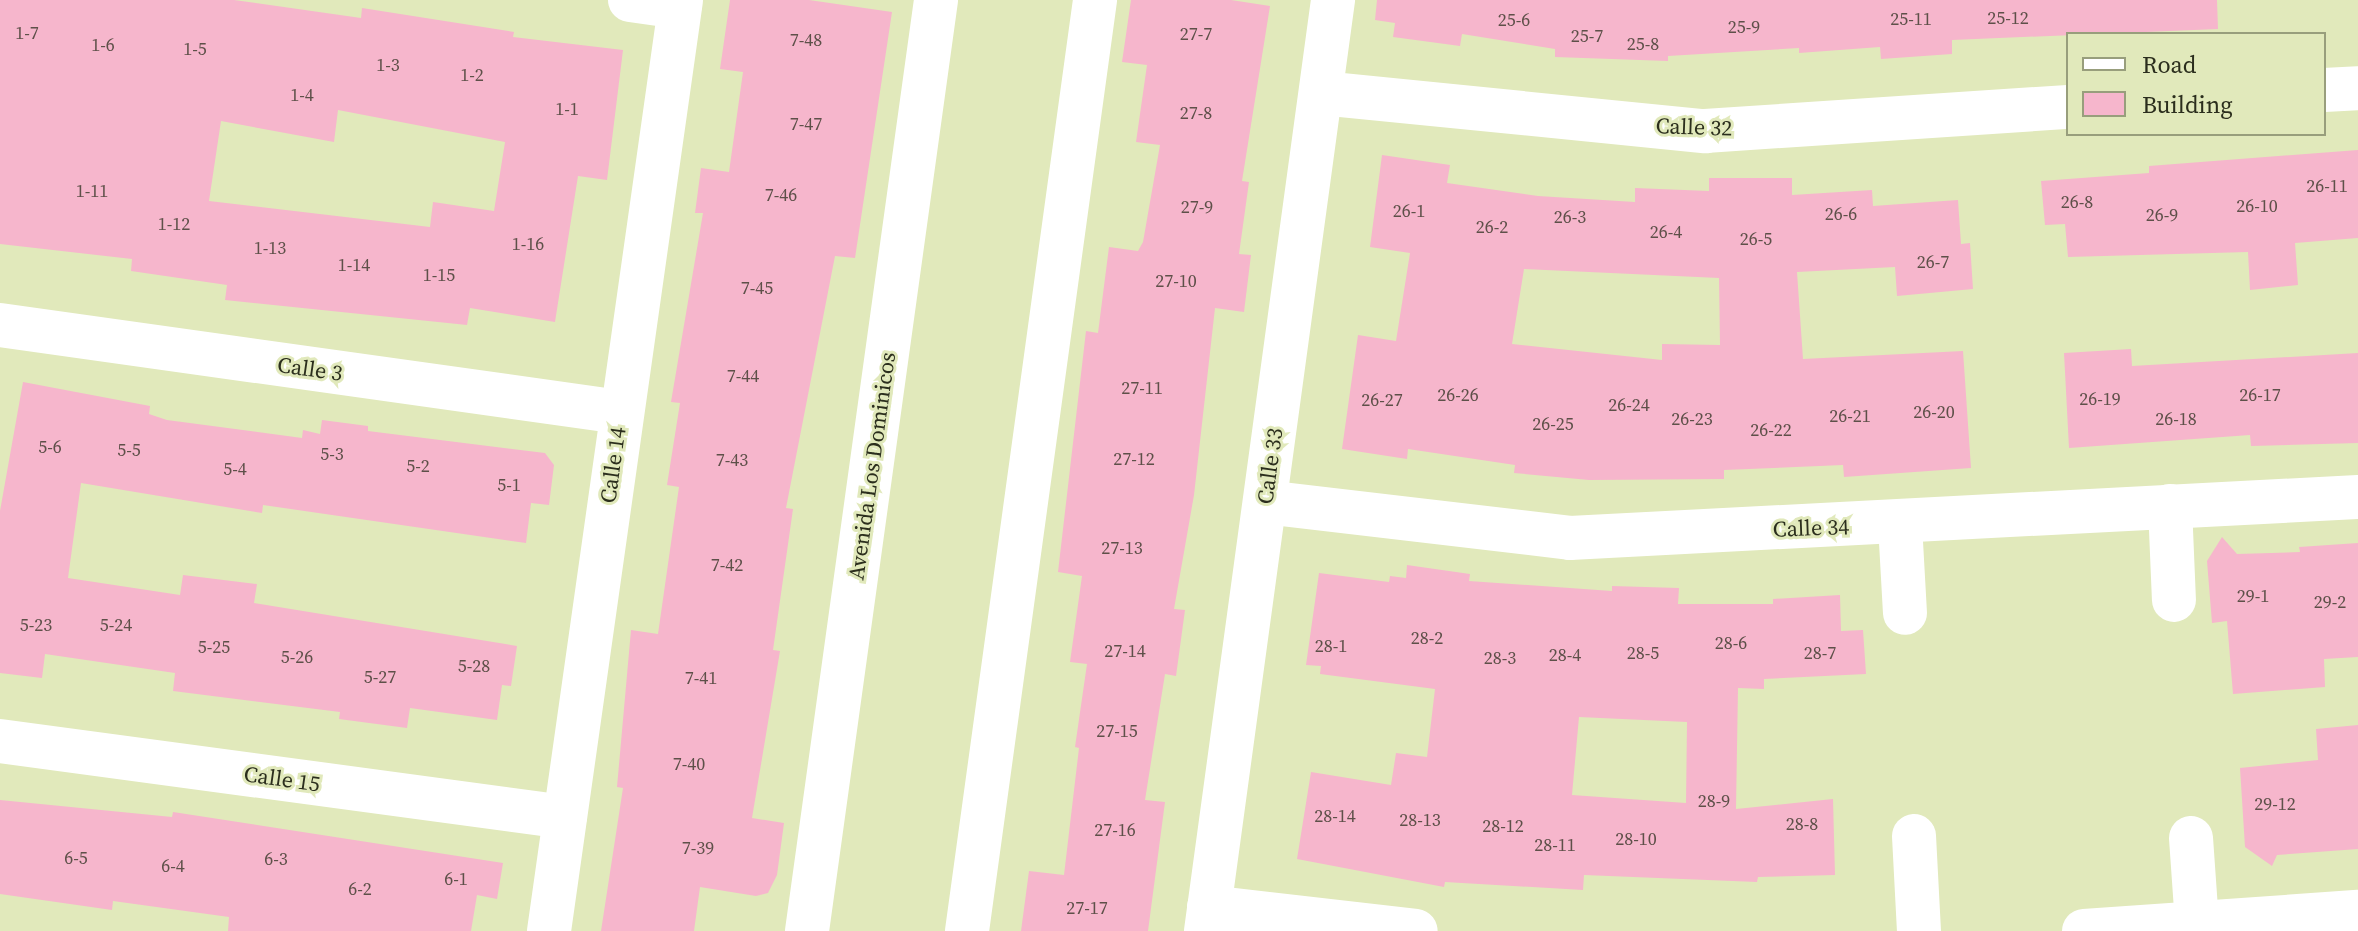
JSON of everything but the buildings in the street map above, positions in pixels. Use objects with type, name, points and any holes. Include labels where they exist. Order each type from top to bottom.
[{"type":"street","points":[[630,0],[680,3]]},
{"type":"street","name":"Avenida Los Dominicos","points":[[807,931],[936,0]]},
{"type":"street","points":[[967,931],[1095,0]]},
{"type":"street","name":"Calle 33","points":[[1207,919],[1333,0]]},
{"type":"street","name":"Calle 14","points":[[549,931],[680,3]]},
{"type":"street","points":[[2326,90],[2358,88]]},
{"type":"street","name":"Calle 32","points":[[1321,93],[1705,131],[2066,107]]},
{"type":"street","name":"Calle 3","points":[[0,325],[620,412]]},
{"type":"street","name":"Calle 34","points":[[1265,502],[1570,538],[1900,524],[2358,497]]},
{"type":"street","points":[[2170,506],[2174,600]]},
{"type":"street","points":[[1900,524],[1905,613]]},
{"type":"street","name":"Calle 15","points":[[0,741],[565,817]]},
{"type":"street","points":[[1914,836],[1919,931]]},
{"type":"street","points":[[2191,838],[2197,924]]},
{"type":"street","points":[[2084,931],[2358,912]]},
{"type":"street","points":[[1207,919],[1416,931]]}]
